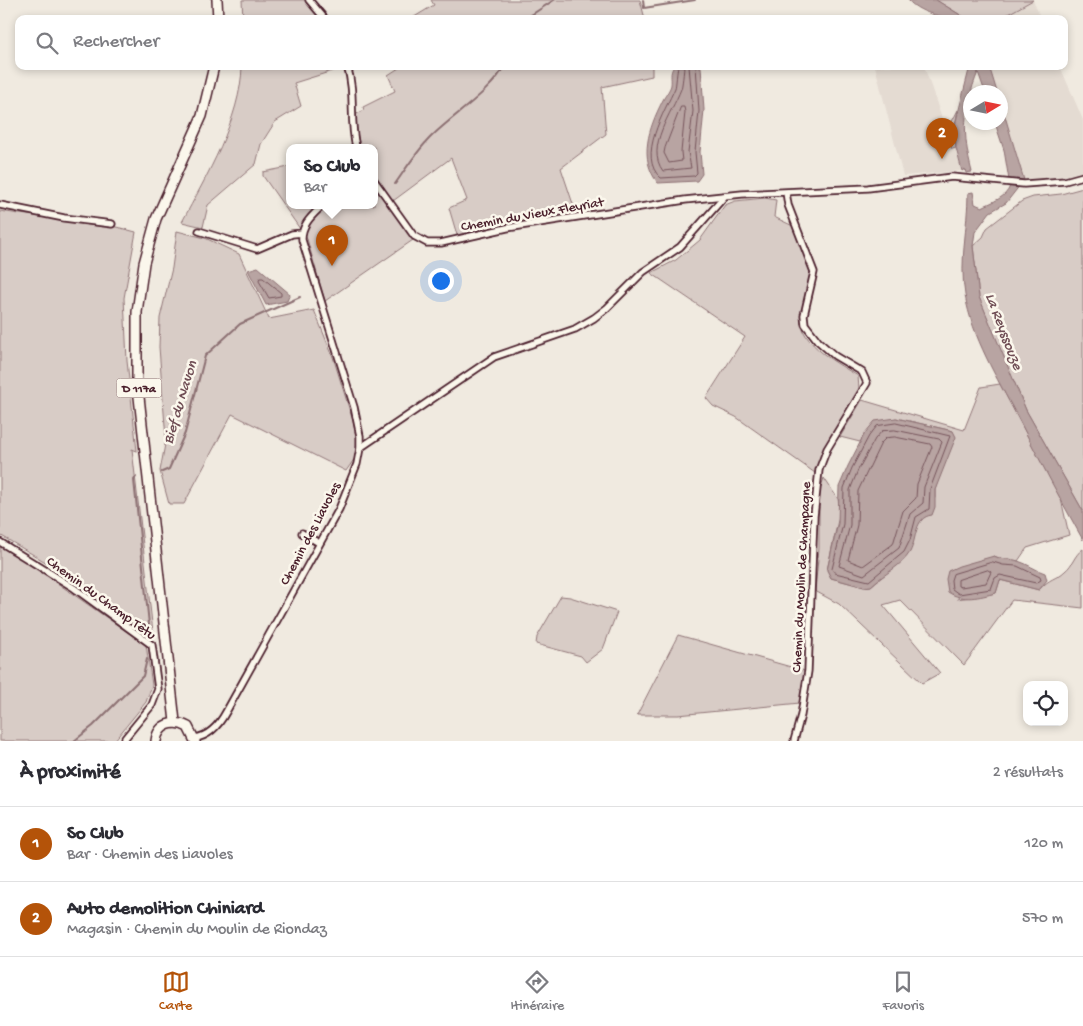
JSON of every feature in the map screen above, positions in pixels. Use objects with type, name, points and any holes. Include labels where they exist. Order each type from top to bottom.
[{"type":"main road","points":[[217,0],[218,15]]},
{"type":"main road","name":"D 117a","points":[[176,722],[138,379],[136,322],[140,287],[151,235],[165,196],[202,116],[213,70]]},
{"type":"main road","points":[[156,741],[158,732],[163,727],[176,722],[188,727],[195,740]]},
{"type":"street","points":[[308,0],[321,15]]},
{"type":"street","points":[[348,70],[351,84],[353,133],[355,144]]},
{"type":"street","name":"Chemin du Vieux Fleyriat","points":[[378,186],[414,236],[421,241],[434,244],[507,228],[725,196],[868,188],[952,176],[1024,184],[1065,181],[1083,176]]},
{"type":"street","name":"Chemin du Moulin de Champagne","points":[[786,192],[791,213],[814,272],[804,315],[805,324],[818,341],[835,356],[862,372],[866,383],[827,449],[819,470],[814,516],[808,670],[801,715],[794,741]]},
{"type":"street","points":[[360,448],[494,357],[575,330],[594,318],[607,308],[643,272],[680,247],[725,196]]},
{"type":"street","points":[[0,205],[64,218],[112,224]]},
{"type":"street","points":[[199,232],[257,248],[292,234],[302,233],[306,223],[319,209]]},
{"type":"street","name":"Chemin des Liavoles","points":[[195,740],[210,733],[220,723],[346,495],[360,448],[354,407],[302,233]]},
{"type":"street","points":[[302,534],[319,543]]},
{"type":"street","name":"Chemin du Champ Têtu","points":[[0,542],[74,588],[152,645],[158,689],[152,705],[125,738],[125,741]]},
{"type":"shaded area","points":[[242,0],[304,0],[317,15],[243,15]]},
{"type":"shaded area","points":[[431,0],[640,0],[644,15],[418,15],[434,5]]},
{"type":"shaded area","points":[[936,0],[1033,0],[1006,15],[960,15]]},
{"type":"shaded area","points":[[1033,0],[1039,15],[1006,15]]},
{"type":"shaded area","points":[[242,70],[336,70],[294,83],[301,106],[275,122],[261,144],[256,164],[208,205],[203,227],[182,222],[221,147],[236,106]]},
{"type":"shaded area","points":[[396,70],[652,70],[652,76],[602,87],[606,134],[561,168],[576,213],[496,225],[457,235],[449,208],[467,200],[451,158],[393,201],[378,179],[378,144],[359,144],[355,115],[364,110],[363,107],[395,91],[388,75]]},
{"type":"shaded area","points":[[876,70],[925,70],[952,148],[956,148],[962,171],[903,176]]},
{"type":"shaded area","points":[[990,70],[1062,70],[1083,120],[1083,171],[1057,179],[1024,180],[1008,126],[1008,85],[995,85]]},
{"type":"shaded area","points":[[958,110],[954,129],[956,148],[952,149],[947,131]]},
{"type":"shaded area","points":[[286,168],[286,209],[263,176],[263,172]]},
{"type":"shaded area","points":[[1083,188],[1083,511],[1026,410],[997,342],[979,297],[973,246],[983,237],[987,228],[1022,201],[1033,197],[1061,194]]},
{"type":"shaded area","points":[[378,191],[413,240],[325,301],[307,239],[286,209],[378,209]]},
{"type":"shaded area","points":[[765,198],[776,200],[774,217],[793,226],[807,258],[810,282],[801,318],[802,328],[813,345],[822,353],[858,376],[859,389],[823,451],[815,473],[736,417],[713,406],[706,398],[745,337],[651,273],[676,260],[700,240],[725,205],[735,201]]},
{"type":"shaded area","points":[[0,211],[103,224],[136,232],[124,298],[127,361],[137,451],[132,449],[153,632],[146,633],[54,567],[0,535]]},
{"type":"shaded area","points":[[177,231],[205,238],[239,254],[269,319],[314,310],[333,357],[353,421],[357,441],[355,458],[346,471],[232,414],[184,504],[169,504],[160,471],[166,439],[159,347],[160,318],[172,268]]},
{"type":"shaded area","points":[[1000,384],[1061,499],[1069,535],[1027,548],[1018,561],[1004,560],[994,556],[957,599],[996,593],[1000,580],[1039,590],[1046,583],[1068,569],[1083,549],[1083,608],[1012,600],[964,665],[900,600],[883,605],[940,673],[922,683],[839,604],[815,591],[819,548],[819,493],[824,478],[838,499],[840,511],[827,570],[831,578],[864,587],[871,586],[895,566],[920,519],[935,498],[935,490],[953,431],[896,418],[865,433],[860,442],[840,437],[862,400],[964,430],[981,387]]},
{"type":"shaded area","points":[[0,547],[17,555],[146,645],[152,685],[146,702],[114,741],[0,741]]},
{"type":"shaded area","points":[[561,596],[570,597],[617,612],[603,649],[586,662],[581,656],[536,644],[537,637]]},
{"type":"shaded area","points":[[678,635],[805,671],[800,703],[678,715],[637,715]]},
{"type":"water","points":[[908,0],[936,0],[960,15],[936,15],[914,5]]},
{"type":"water","points":[[672,70],[701,70],[704,110],[700,152],[702,174],[697,181],[658,183],[648,163],[647,153],[650,132],[670,87]]},
{"type":"water","points":[[969,70],[990,70],[995,85],[983,85],[978,72],[973,85],[965,85]]},
{"type":"water","points":[[963,94],[963,130],[966,130],[972,172],[966,173],[965,169],[962,171],[956,148],[954,129]]},
{"type":"water","points":[[1008,126],[1024,180],[1006,203],[990,212],[975,232],[973,246],[979,297],[1026,410],[1083,511],[1083,540],[986,357],[968,311],[963,282],[963,257],[968,193],[973,192],[975,204],[982,207],[1005,194],[1010,186],[1004,150],[997,130],[1008,130]]},
{"type":"water","points":[[258,267],[290,294],[287,301],[266,305],[248,270]]},
{"type":"water","points":[[896,418],[953,431],[956,437],[935,490],[935,507],[932,515],[926,517],[919,524],[912,547],[906,557],[871,586],[864,587],[831,578],[827,570],[838,523],[839,487],[865,433],[875,421]]},
{"type":"water","points":[[994,556],[1015,560],[1045,573],[1047,580],[1039,590],[1000,580],[996,593],[990,595],[965,598],[948,592],[946,579],[948,571]]},
{"type":"waterway","name":"Bief du Navon","points":[[531,15],[554,0]]},
{"type":"waterway","name":"Bief du Navon","points":[[643,0],[644,8],[695,0]]},
{"type":"waterway","name":"Bief du Navon","points":[[395,184],[428,140],[482,93],[502,70]]},
{"type":"waterway","name":"Bief du Navon","points":[[162,472],[169,469],[185,433],[205,356],[240,324],[300,297]]},
{"type":"waterway","name":"Bief du Navon","points":[[136,477],[134,480],[150,634]]},
{"type":"waterway","name":"Bief du Navon","points":[[74,741],[93,726],[143,676],[147,659]]},
{"type":"place","name":"Auto demolition Chiniard","points":[[942,159]]},
{"type":"place","name":"So Club","points":[[332,266]]},
{"type":"water label","name":"La Reyssouze","points":[[1005,331]]}]
